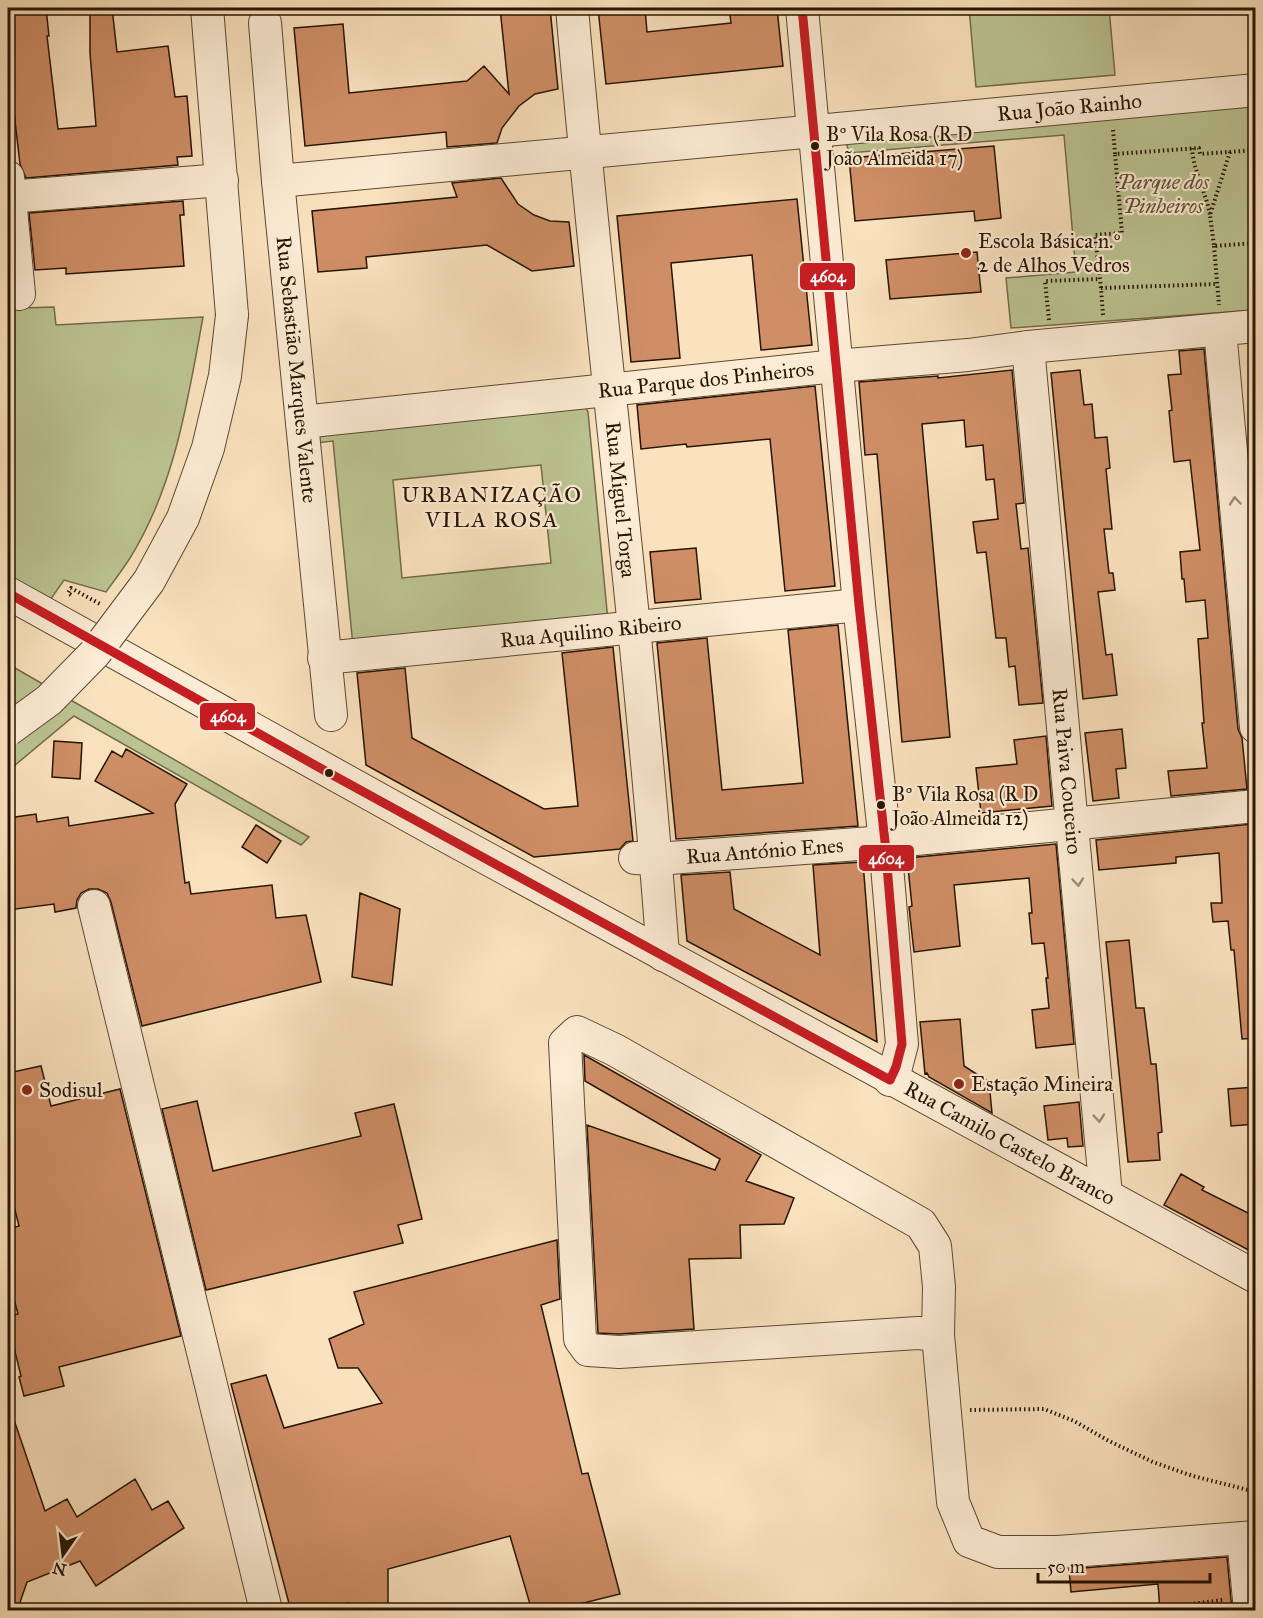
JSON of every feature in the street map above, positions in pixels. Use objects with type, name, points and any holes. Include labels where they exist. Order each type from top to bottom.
[{"type":"street","points":[[8,730],[49,700],[95,653],[149,581],[183,518],[208,448],[225,376],[232,315],[207,8]]},
{"type":"street","name":"Rua Miguel Torga","points":[[572,8],[635,627],[645,858],[663,955]]},
{"type":"street","points":[[802,8],[859,605],[885,842],[902,1044],[890,1080]]},
{"type":"street","name":"Rua Sebastião Marques Valente","points":[[265,22],[278,181],[331,715]]},
{"type":"street","name":"Rua João Rainho","points":[[278,181],[1256,90]]},
{"type":"street","points":[[19,294],[8,190],[222,180]]},
{"type":"street","name":"Rua Parque dos Pinheiros","points":[[302,422],[836,366],[1256,326]]},
{"type":"street","points":[[1220,330],[1256,727]]},
{"type":"street","name":"Rua Paiva Couceiro","points":[[1040,346],[1072,824],[1106,1195]]},
{"type":"street","name":"Rua Camilo Castelo Branco","points":[[8,593],[329,773],[1256,1277]]},
{"type":"street","name":"Rua Aquilino Ribeiro","points":[[324,658],[859,605]]},
{"type":"street","name":"Rua António Enes","points":[[645,858],[885,842],[1256,806]]},
{"type":"street","points":[[94,906],[267,1611]]},
{"type":"street","points":[[938,1335],[918,1333],[619,1352],[588,1350],[580,1339],[565,1043],[577,1032],[615,1050],[921,1224],[935,1246],[939,1287],[938,1335],[953,1502],[969,1541],[998,1552],[1058,1552],[1249,1538],[1241,1605]]},
{"type":"path","points":[[1104,340],[1095,235],[1122,233],[1113,130],[1119,104]]},
{"type":"path","points":[[1115,154],[1192,148],[1199,148],[1200,154],[1256,150]]},
{"type":"path","points":[[1192,148],[1210,216],[1220,330]]},
{"type":"path","points":[[1210,216],[1230,152]]},
{"type":"path","points":[[1214,246],[1256,243]]},
{"type":"path","points":[[1040,346],[1046,281],[1100,279]]},
{"type":"path","points":[[1101,288],[1217,284]]},
{"type":"path","points":[[78,599],[68,593],[71,588],[102,605]]},
{"type":"path","points":[[945,1411],[1044,1409],[1074,1421],[1109,1441],[1154,1462],[1193,1476],[1256,1492]]},
{"type":"path","points":[[1192,1611],[1191,1604],[1241,1605]]},
{"type":"green space","points":[[969,8],[1109,8],[1115,75],[976,87]]},
{"type":"green space","name":"Parque dos Pinheiros","points":[[1255,90],[1255,310],[1011,328],[1006,278],[1076,272],[1064,135],[849,153],[842,128]]},
{"type":"green space","points":[[8,300],[21,308],[54,307],[56,325],[203,317],[192,379],[169,472],[145,530],[130,558],[106,592],[64,580],[48,603],[8,580]]},
{"type":"green space","points":[[585,406],[588,412],[608,621],[353,646],[333,441],[316,443],[316,432]],"holes":[[[541,465],[551,563],[402,578],[393,480]]]},
{"type":"green space","points":[[8,664],[309,837],[301,845],[74,716],[8,771]]},
{"type":"building","points":[[8,8],[46,8],[58,129],[96,126],[90,53],[90,8],[112,8],[117,52],[168,46],[175,97],[187,96],[192,156],[177,157],[178,165],[26,178],[20,164],[8,61]]},
{"type":"building","points":[[500,8],[550,8],[558,89],[535,94],[519,106],[502,128],[497,143],[447,147],[446,132],[305,146],[294,28],[343,24],[349,93],[467,81],[484,66],[509,94]]},
{"type":"building","points":[[598,8],[645,8],[647,32],[731,23],[729,8],[777,8],[783,66],[606,84]]},
{"type":"building","points":[[994,146],[1001,218],[975,221],[974,211],[855,221],[849,158]]},
{"type":"building","points":[[501,178],[518,204],[534,215],[550,221],[569,222],[574,266],[532,271],[487,245],[366,257],[367,268],[318,272],[312,211],[457,197],[452,183]]},
{"type":"building","points":[[797,199],[812,345],[761,350],[752,255],[671,263],[680,358],[631,362],[617,216]]},
{"type":"building","points":[[183,201],[184,215],[180,215],[184,266],[66,274],[66,268],[35,270],[29,213]]},
{"type":"building","points":[[977,252],[981,292],[890,299],[886,260]]},
{"type":"building","points":[[1204,349],[1238,729],[1242,738],[1247,789],[1171,796],[1168,771],[1207,768],[1202,723],[1204,723],[1198,639],[1208,638],[1205,600],[1186,602],[1184,579],[1182,579],[1180,552],[1200,550],[1190,460],[1174,462],[1168,375],[1181,374],[1179,351]]},
{"type":"building","points":[[1012,370],[1024,503],[1016,504],[1021,549],[1028,548],[1043,703],[1019,705],[1015,666],[1009,667],[1006,638],[996,638],[986,552],[977,553],[973,522],[998,519],[994,479],[986,480],[983,445],[966,447],[964,420],[922,424],[950,737],[902,742],[877,454],[865,455],[859,382],[938,376],[938,378]]},
{"type":"building","points":[[1080,370],[1084,405],[1092,404],[1095,438],[1107,437],[1110,468],[1106,469],[1112,529],[1104,529],[1109,573],[1113,573],[1115,590],[1098,592],[1106,655],[1112,654],[1117,695],[1083,699],[1051,373]]},
{"type":"building","points":[[815,386],[835,586],[785,591],[770,439],[641,449],[637,405]]},
{"type":"building","points":[[696,548],[701,599],[655,603],[650,552]]},
{"type":"building","points":[[838,625],[858,826],[676,839],[657,643],[707,638],[722,790],[803,783],[788,630]]},
{"type":"building","points":[[613,647],[633,841],[626,842],[620,849],[534,857],[366,765],[357,673],[405,668],[412,738],[544,809],[578,806],[562,653]]},
{"type":"building","points":[[1122,729],[1126,768],[1116,769],[1119,798],[1093,801],[1085,733]]},
{"type":"building","points":[[1046,736],[1052,806],[981,813],[976,768],[1017,764],[1014,740]]},
{"type":"building","points":[[54,741],[82,743],[80,779],[52,777]]},
{"type":"building","points":[[126,749],[187,784],[175,804],[185,883],[189,882],[191,894],[272,885],[276,918],[306,915],[321,982],[142,1026],[107,893],[98,889],[89,889],[81,893],[76,908],[55,912],[54,904],[8,910],[8,818],[36,814],[37,822],[68,817],[69,826],[153,813],[95,781],[112,751],[122,757]]},
{"type":"building","points":[[1252,824],[1256,864],[1256,1038],[1242,1039],[1234,950],[1231,950],[1228,921],[1213,922],[1211,903],[1222,903],[1219,853],[1176,857],[1176,863],[1099,870],[1096,840]]},
{"type":"building","points":[[256,825],[281,841],[267,863],[242,847]]},
{"type":"building","points":[[1056,844],[1074,1044],[1036,1048],[1032,1010],[1049,1008],[1046,978],[1048,978],[1044,943],[1032,944],[1029,878],[954,885],[960,946],[914,952],[907,858]]},
{"type":"building","points":[[863,862],[877,1042],[687,941],[681,875],[730,872],[734,909],[820,955],[813,865]]},
{"type":"building","points":[[360,893],[400,909],[392,985],[352,977]]},
{"type":"building","points":[[1129,940],[1136,1008],[1144,1008],[1151,1064],[1156,1064],[1162,1132],[1158,1133],[1160,1160],[1128,1162],[1106,942]]},
{"type":"building","points":[[960,1019],[964,1066],[989,1082],[992,1113],[929,1077],[927,1073],[925,1074],[920,1022]]},
{"type":"building","points":[[584,1055],[761,1155],[746,1181],[794,1198],[784,1224],[740,1225],[741,1258],[689,1259],[694,1329],[619,1334],[598,1333],[587,1125],[715,1170],[720,1159],[585,1081]]},
{"type":"building","points":[[41,1066],[51,1106],[120,1089],[181,1336],[59,1367],[64,1386],[24,1396],[8,1323],[8,1316],[18,1314],[8,1277],[8,1229],[19,1226],[8,1182],[8,1073]]},
{"type":"building","points":[[1256,1087],[1256,1124],[1231,1126],[1228,1089]]},
{"type":"building","points":[[197,1101],[213,1171],[361,1136],[355,1113],[394,1104],[422,1219],[398,1225],[403,1243],[206,1290],[162,1109]]},
{"type":"building","points":[[1079,1102],[1083,1146],[1068,1147],[1067,1138],[1048,1140],[1044,1106]]},
{"type":"building","points":[[1181,1174],[1204,1187],[1202,1190],[1256,1217],[1256,1254],[1164,1205]]},
{"type":"building","points":[[557,1240],[560,1299],[541,1305],[582,1474],[588,1473],[620,1594],[551,1611],[532,1611],[510,1536],[388,1569],[388,1611],[348,1611],[348,1603],[319,1611],[291,1611],[231,1384],[266,1375],[284,1428],[382,1403],[358,1368],[338,1368],[329,1339],[364,1324],[354,1292]]},
{"type":"building","points":[[8,1411],[11,1411],[45,1511],[67,1499],[77,1517],[135,1479],[152,1510],[168,1501],[184,1528],[96,1586],[80,1561],[27,1582],[17,1611],[8,1611]]},
{"type":"building","points":[[1227,1557],[1232,1611],[1160,1611],[1158,1584],[1071,1592],[1069,1569]]},
{"type":"transit line","name":"4604","points":[[802,8],[859,605],[885,842],[902,1044],[890,1080]]},
{"type":"transit line","name":"4604","points":[[8,593],[329,773],[890,1080]]},
{"type":"place","name":"Bº Vila Rosa (R D João Almeida 17)","points":[[815,146]]},
{"type":"place","name":"Escola Básica n.º 2 de Alhos Vedros","points":[[966,253]]},
{"type":"place","name":"Bº Vila Rosa (R D João Almeida 12)","points":[[881,805]]},
{"type":"place","name":"Estação Mineira","points":[[959,1084]]},
{"type":"place","name":"Sodisul","points":[[27,1090]]},
{"type":"district","name":"URBANIZAÇÃO VILA ROSA","points":[[492,506]]}]
